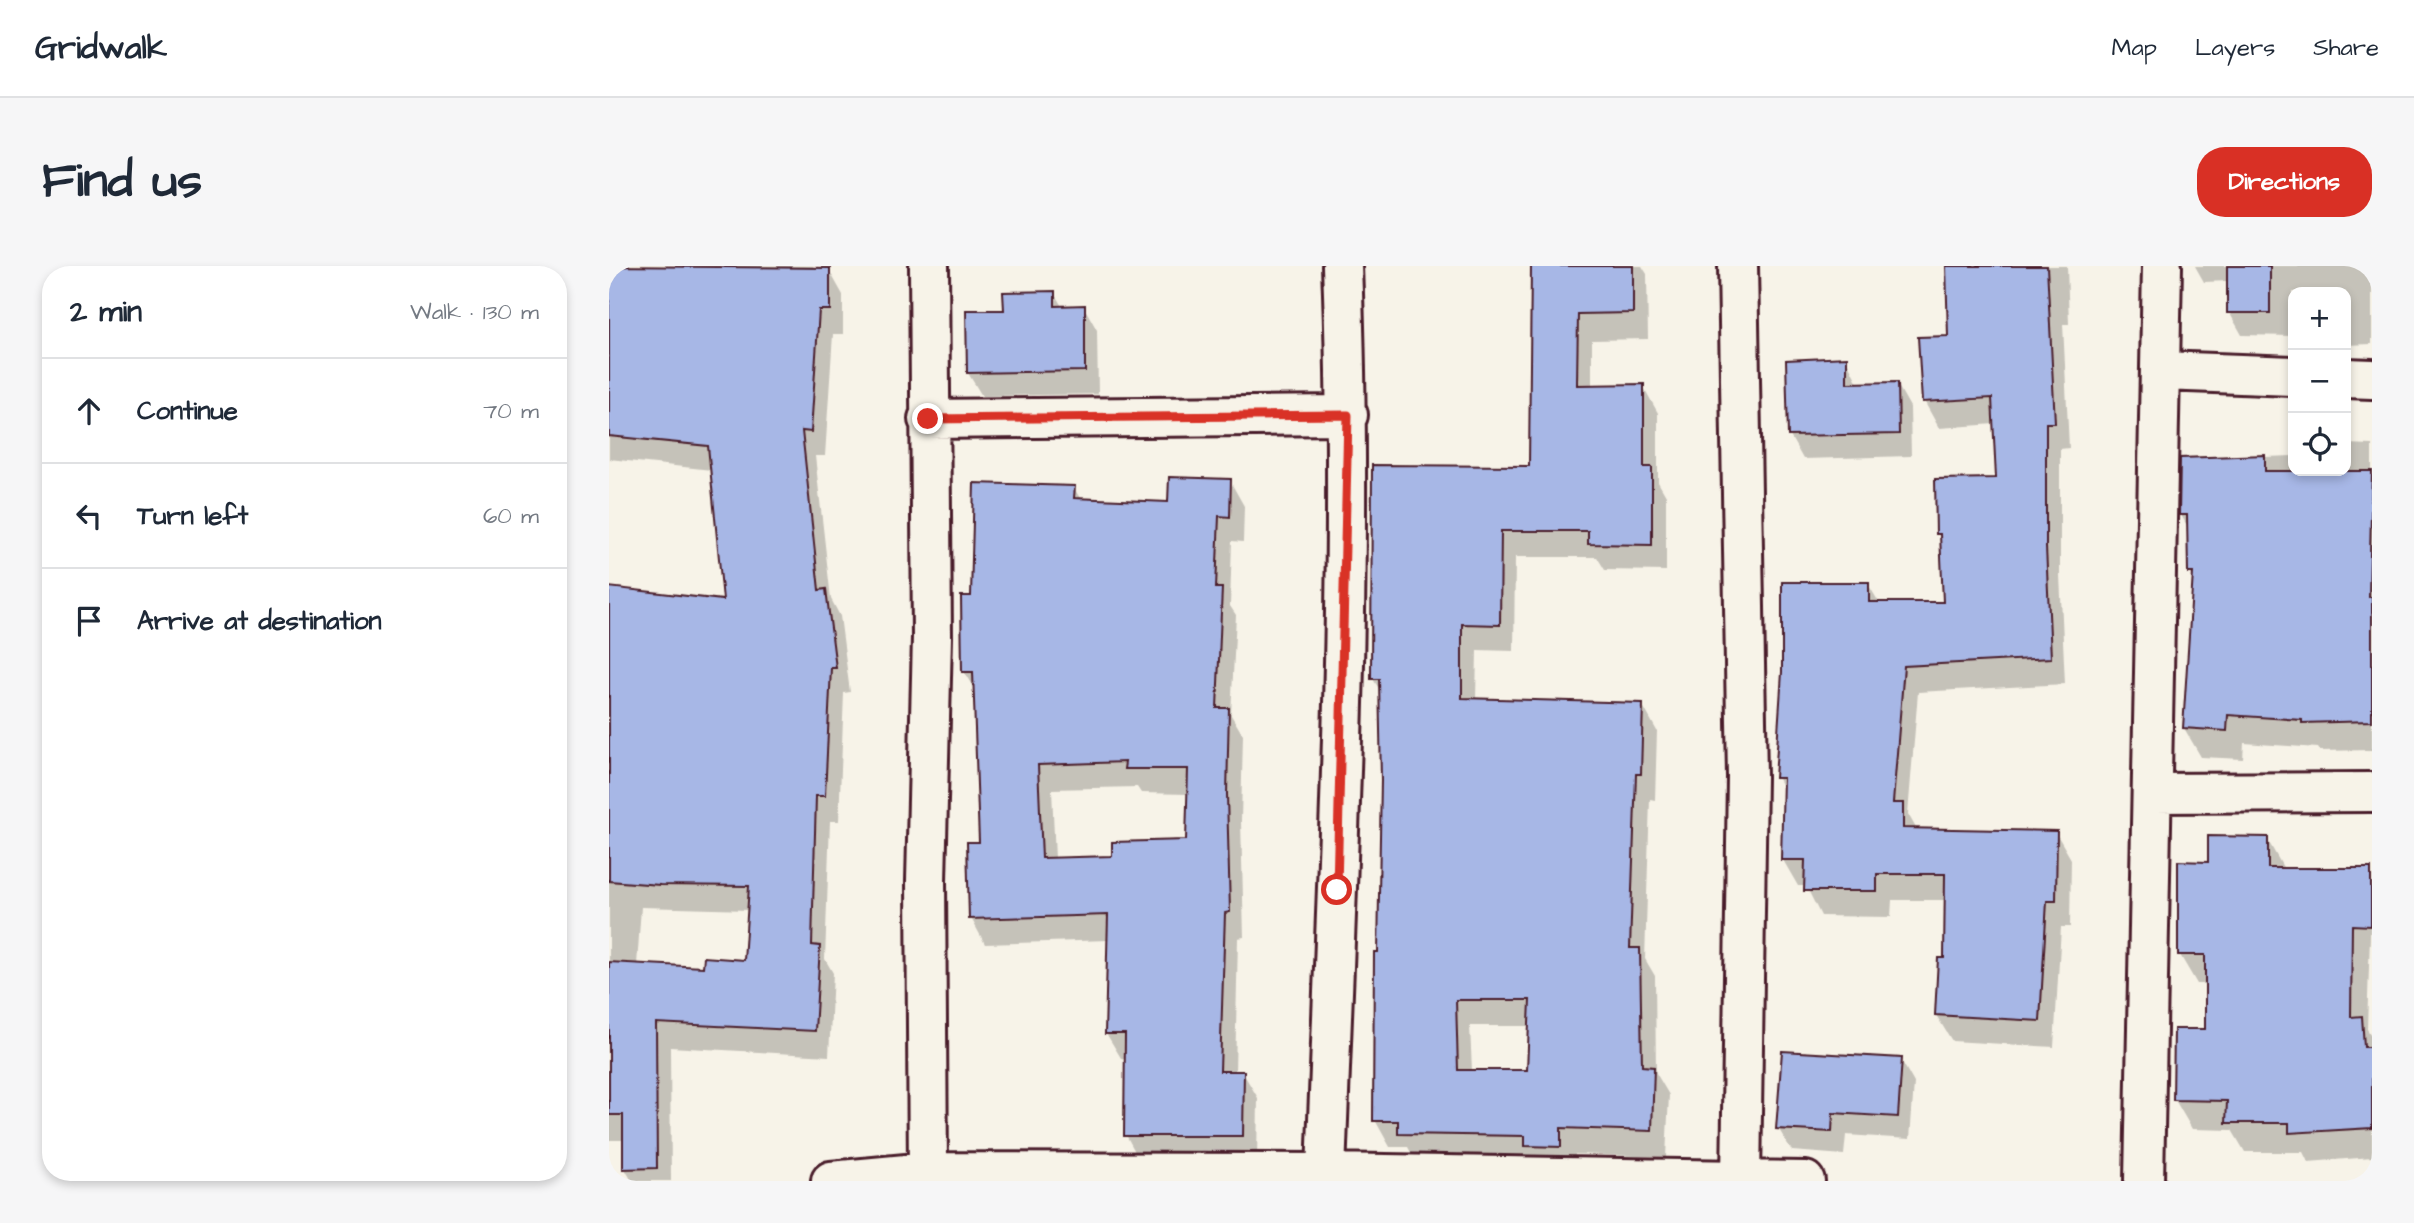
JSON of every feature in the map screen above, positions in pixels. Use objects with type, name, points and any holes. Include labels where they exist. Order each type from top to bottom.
[{"type":"street","points":[[928,1172],[926,881],[932,637],[928,419],[929,266]]},
{"type":"street","points":[[1326,1173],[1337,890],[1348,415],[1342,266]]},
{"type":"street","points":[[1738,266],[1747,777],[1741,1180]]},
{"type":"street","points":[[2144,1181],[2162,266]]},
{"type":"street","points":[[2162,371],[2288,376]]},
{"type":"street","points":[[2351,378],[2372,379]]},
{"type":"street","points":[[928,419],[1348,415]]},
{"type":"street","points":[[2152,793],[2372,792]]},
{"type":"street","points":[[831,1181],[928,1172],[1326,1173],[1805,1181]]},
{"type":"building","points":[[609,266],[830,268],[830,310],[819,310],[811,432],[802,431],[819,590],[826,589],[836,668],[831,668],[825,796],[816,796],[812,945],[820,946],[815,1031],[656,1023],[657,1168],[623,1169],[623,1115],[609,1115],[609,962],[703,967],[704,957],[744,960],[749,886],[660,885],[609,881],[609,587],[723,600],[708,446],[609,436]]},
{"type":"building","points":[[1531,266],[1633,266],[1633,313],[1578,314],[1577,385],[1644,384],[1644,467],[1652,467],[1652,545],[1588,544],[1588,531],[1501,531],[1500,625],[1462,624],[1462,698],[1643,703],[1641,774],[1636,774],[1630,948],[1640,948],[1642,1066],[1654,1067],[1652,1131],[1561,1128],[1561,1147],[1525,1146],[1525,1136],[1398,1134],[1398,1121],[1373,1121],[1374,952],[1378,952],[1381,780],[1379,679],[1371,679],[1372,465],[1529,466]],"holes":[[[1456,1000],[1530,1000],[1527,1070],[1458,1070]]]},
{"type":"building","points":[[1946,266],[2047,266],[2055,423],[2046,423],[2046,547],[2051,658],[1904,666],[1893,803],[1903,803],[1903,828],[2057,831],[2056,901],[2047,901],[2040,1021],[1935,1015],[1938,958],[1944,958],[1945,874],[1877,874],[1877,891],[1804,891],[1805,860],[1781,860],[1783,778],[1775,778],[1782,672],[1782,582],[1869,582],[1869,602],[1943,602],[1940,534],[1936,534],[1935,479],[1996,478],[1992,398],[1922,402],[1918,337],[1948,336]]},
{"type":"building","points":[[2227,266],[2270,266],[2270,313],[2227,313]]},
{"type":"building","points":[[1055,291],[1055,306],[1085,305],[1085,371],[967,373],[966,310],[1004,310],[1003,292]]},
{"type":"building","points":[[1847,357],[1847,383],[1898,382],[1899,434],[1788,436],[1786,360]]},
{"type":"building","points":[[2265,455],[2265,471],[2288,471],[2288,476],[2351,476],[2351,471],[2372,471],[2369,597],[2372,597],[2372,721],[2302,723],[2302,720],[2228,715],[2227,731],[2183,728],[2193,573],[2188,573],[2187,515],[2179,515],[2180,458]]},
{"type":"building","points":[[1169,477],[1231,479],[1230,517],[1219,516],[1216,588],[1222,588],[1217,708],[1229,708],[1227,794],[1230,912],[1225,913],[1220,1071],[1244,1071],[1243,1136],[1124,1136],[1125,1034],[1105,1034],[1108,915],[969,919],[967,842],[979,842],[973,672],[962,672],[961,596],[971,596],[974,483],[1075,486],[1074,498],[1168,502]],"holes":[[[1125,762],[1124,769],[1188,769],[1186,840],[1112,842],[1112,856],[1042,858],[1038,765]]]},
{"type":"building","points":[[2208,836],[2268,837],[2268,868],[2371,868],[2371,926],[2352,925],[2351,1017],[2362,1016],[2364,1047],[2372,1047],[2372,1128],[2289,1133],[2289,1123],[2226,1123],[2227,1101],[2173,1100],[2174,1029],[2205,1029],[2205,955],[2178,955],[2178,861],[2208,862]]},
{"type":"building","points":[[1782,1051],[1902,1058],[1898,1117],[1833,1113],[1832,1132],[1776,1129]]},
{"type":"route","points":[[928,419],[1348,415],[1337,890]]}]
